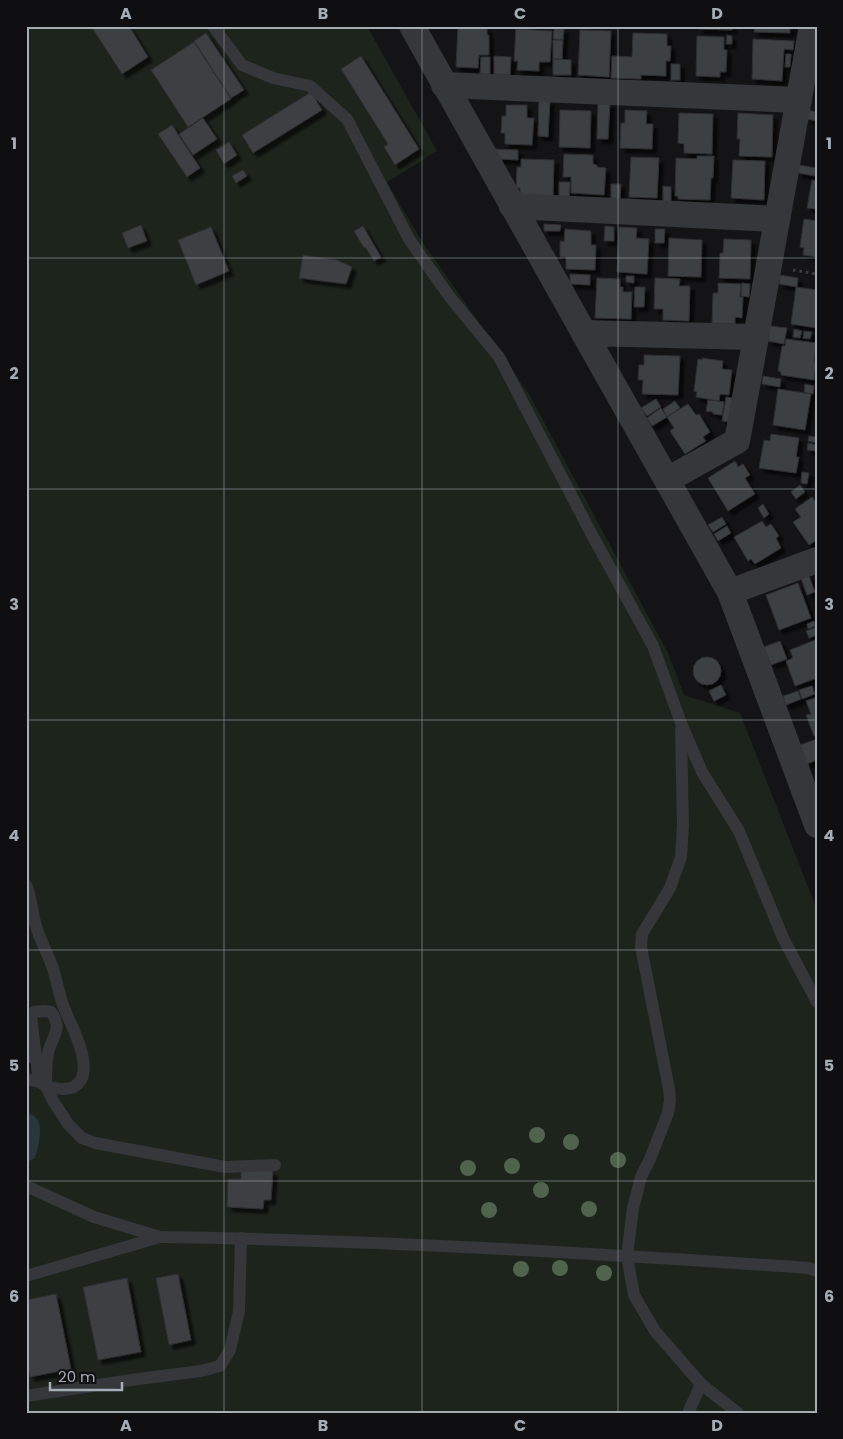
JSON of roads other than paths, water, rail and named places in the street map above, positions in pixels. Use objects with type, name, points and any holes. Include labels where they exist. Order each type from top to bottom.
[{"type":"street","points":[[412,26],[730,592],[817,826]]},
{"type":"street","points":[[667,480],[737,441],[812,26]]},
{"type":"street","points":[[444,85],[798,100]]},
{"type":"street","points":[[512,206],[777,219]]},
{"type":"street","points":[[584,333],[756,337]]},
{"type":"street","points":[[730,592],[817,560]]},
{"type":"lane","points":[[213,26],[242,65],[273,78],[310,86],[347,119],[409,239],[449,296],[499,358],[653,646],[681,723],[702,772],[739,831],[783,938],[817,1002]]},
{"type":"lane","points":[[681,723],[683,826],[681,857],[670,888],[642,934],[641,947],[670,1100],[668,1113],[641,1177],[633,1208],[627,1256],[634,1295],[655,1331],[701,1384],[738,1413]]},
{"type":"lane","points":[[26,885],[36,927],[52,967],[64,1010],[74,1030],[82,1055],[84,1069],[81,1080],[74,1086],[61,1090],[26,1079]]},
{"type":"lane","points":[[42,1084],[48,1054],[57,1030],[57,1020],[51,1012],[44,1011],[34,1012],[31,1017],[42,1084],[68,1124],[82,1138],[96,1143],[225,1167],[275,1165]]},
{"type":"lane","points":[[26,1186],[94,1217],[160,1237],[241,1238],[627,1256],[808,1268],[817,1271]]},
{"type":"lane","points":[[26,1276],[160,1237]]},
{"type":"lane","points":[[26,1396],[201,1371],[220,1366],[230,1350],[239,1311],[241,1238]]},
{"type":"lane","points":[[688,1413],[701,1384]]}]
